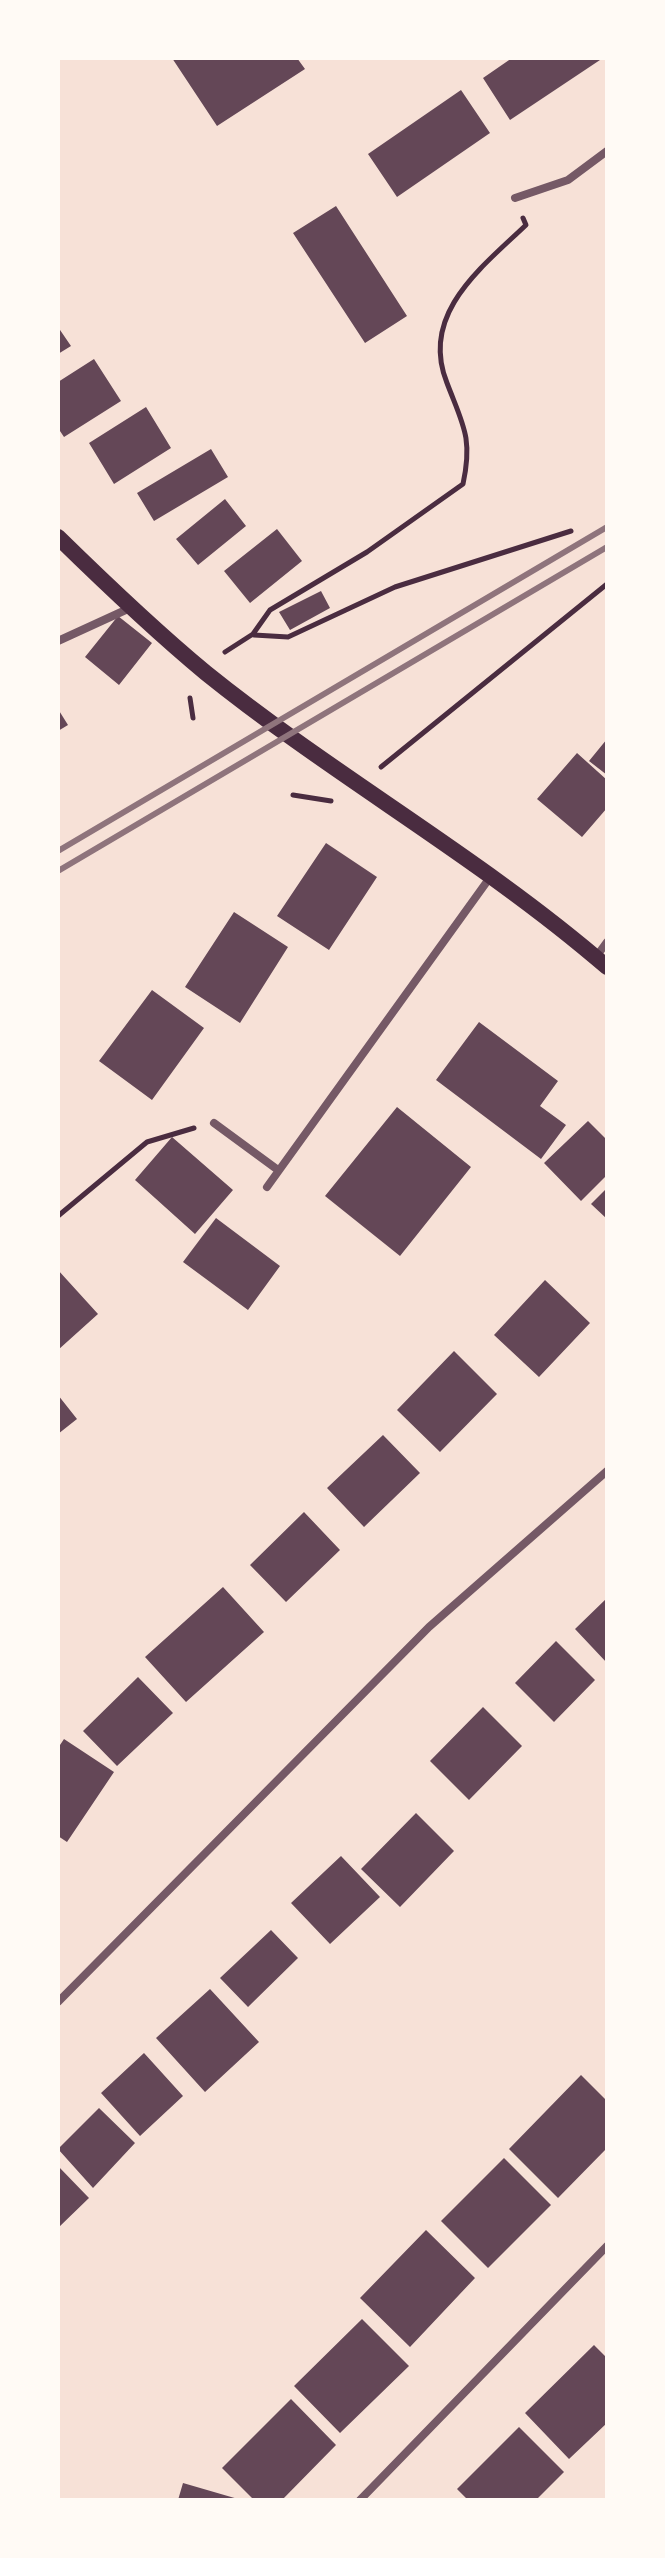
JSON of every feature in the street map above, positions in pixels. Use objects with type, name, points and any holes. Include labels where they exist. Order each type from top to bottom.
[{"type":"main road","points":[[58,537],[130,608],[205,672],[491,875],[601,962]]},
{"type":"street","points":[[515,198],[568,180],[607,151]]},
{"type":"street","points":[[58,641],[130,608]]},
{"type":"street","points":[[267,1187],[491,875]]},
{"type":"street","points":[[601,962],[607,942]]},
{"type":"street","points":[[214,1123],[278,1170]]},
{"type":"street","points":[[58,2002],[429,1627],[607,1471]]},
{"type":"street","points":[[360,2500],[607,2246]]},
{"type":"path","points":[[222,654],[253,634],[270,610],[367,552],[463,484],[469,453],[462,414],[445,381],[439,351],[444,319],[463,285],[526,225],[515,198]]},
{"type":"path","points":[[253,634],[288,637],[395,587],[571,531]]},
{"type":"path","points":[[378,770],[607,584]]},
{"type":"path","points":[[58,1216],[147,1142],[214,1123]]},
{"type":"building","points":[[172,58],[297,58],[305,69],[217,126]]},
{"type":"building","points":[[512,58],[603,58],[510,120],[483,78]]},
{"type":"building","points":[[461,90],[490,133],[397,197],[368,154]]},
{"type":"building","points":[[336,206],[407,316],[365,343],[293,233]]},
{"type":"building","points":[[58,327],[71,346],[58,354]]},
{"type":"building","points":[[94,359],[121,401],[64,437],[58,428],[58,382]]},
{"type":"building","points":[[146,407],[171,448],[114,484],[89,443]]},
{"type":"building","points":[[211,449],[228,477],[154,521],[137,493]]},
{"type":"building","points":[[225,499],[246,526],[198,565],[176,539]]},
{"type":"building","points":[[277,529],[302,561],[250,603],[224,571]]},
{"type":"building","points":[[321,591],[330,608],[290,630],[279,612]]},
{"type":"building","points":[[118,616],[152,643],[119,685],[85,657]]},
{"type":"building","points":[[58,709],[68,725],[58,731]]},
{"type":"building","points":[[607,739],[607,775],[589,761]]},
{"type":"building","points":[[577,753],[607,780],[607,808],[582,837],[537,799]]},
{"type":"building","points":[[326,843],[377,877],[329,950],[277,916]]},
{"type":"building","points":[[234,912],[288,947],[240,1023],[185,987]]},
{"type":"building","points":[[152,990],[204,1028],[152,1100],[99,1061]]},
{"type":"building","points":[[479,1022],[558,1081],[540,1106],[566,1125],[541,1159],[436,1080]]},
{"type":"building","points":[[397,1107],[471,1167],[400,1256],[325,1196]]},
{"type":"building","points":[[588,1121],[607,1140],[607,1175],[581,1201],[544,1163]]},
{"type":"building","points":[[172,1137],[233,1190],[195,1234],[135,1180]]},
{"type":"building","points":[[607,1188],[607,1219],[591,1204]]},
{"type":"building","points":[[216,1218],[280,1266],[248,1310],[183,1262]]},
{"type":"building","points":[[58,1270],[98,1314],[58,1350]]},
{"type":"building","points":[[545,1280],[590,1323],[539,1377],[494,1335]]},
{"type":"building","points":[[454,1351],[497,1394],[440,1452],[397,1410]]},
{"type":"building","points":[[58,1395],[77,1419],[58,1434]]},
{"type":"building","points":[[383,1435],[420,1473],[364,1527],[327,1488]]},
{"type":"building","points":[[304,1512],[340,1550],[286,1602],[250,1565]]},
{"type":"building","points":[[223,1587],[264,1632],[186,1702],[145,1657]]},
{"type":"building","points":[[607,1598],[607,1663],[575,1629]]},
{"type":"building","points":[[556,1641],[595,1680],[554,1722],[515,1683]]},
{"type":"building","points":[[138,1677],[173,1713],[117,1766],[83,1731]]},
{"type":"building","points":[[483,1707],[522,1746],[469,1800],[430,1761]]},
{"type":"building","points":[[64,1739],[114,1772],[67,1842],[58,1836],[58,1748]]},
{"type":"building","points":[[416,1813],[454,1851],[400,1907],[361,1869]]},
{"type":"building","points":[[341,1856],[380,1897],[330,1944],[291,1903]]},
{"type":"building","points":[[271,1930],[298,1958],[248,2007],[220,1978]]},
{"type":"building","points":[[210,1989],[259,2042],[205,2092],[156,2038]]},
{"type":"building","points":[[144,2053],[183,2096],[140,2136],[101,2093]]},
{"type":"building","points":[[581,2075],[607,2101],[607,2148],[558,2198],[509,2149]]},
{"type":"building","points":[[99,2108],[135,2143],[93,2188],[58,2149]]},
{"type":"building","points":[[504,2158],[551,2205],[488,2268],[441,2221]]},
{"type":"building","points":[[58,2166],[89,2198],[58,2228]]},
{"type":"building","points":[[426,2230],[475,2278],[410,2347],[360,2298]]},
{"type":"building","points":[[362,2319],[409,2366],[340,2433],[294,2386]]},
{"type":"building","points":[[594,2345],[607,2358],[607,2423],[569,2459],[525,2413]]},
{"type":"building","points":[[291,2399],[336,2445],[282,2500],[254,2500],[222,2468]]},
{"type":"building","points":[[519,2427],[564,2472],[536,2500],[468,2500],[457,2489]]},
{"type":"building","points":[[183,2483],[238,2499],[238,2500],[178,2500]]},
{"type":"railway","points":[[58,851],[607,527]]},
{"type":"railway","points":[[58,871],[607,547]]}]
